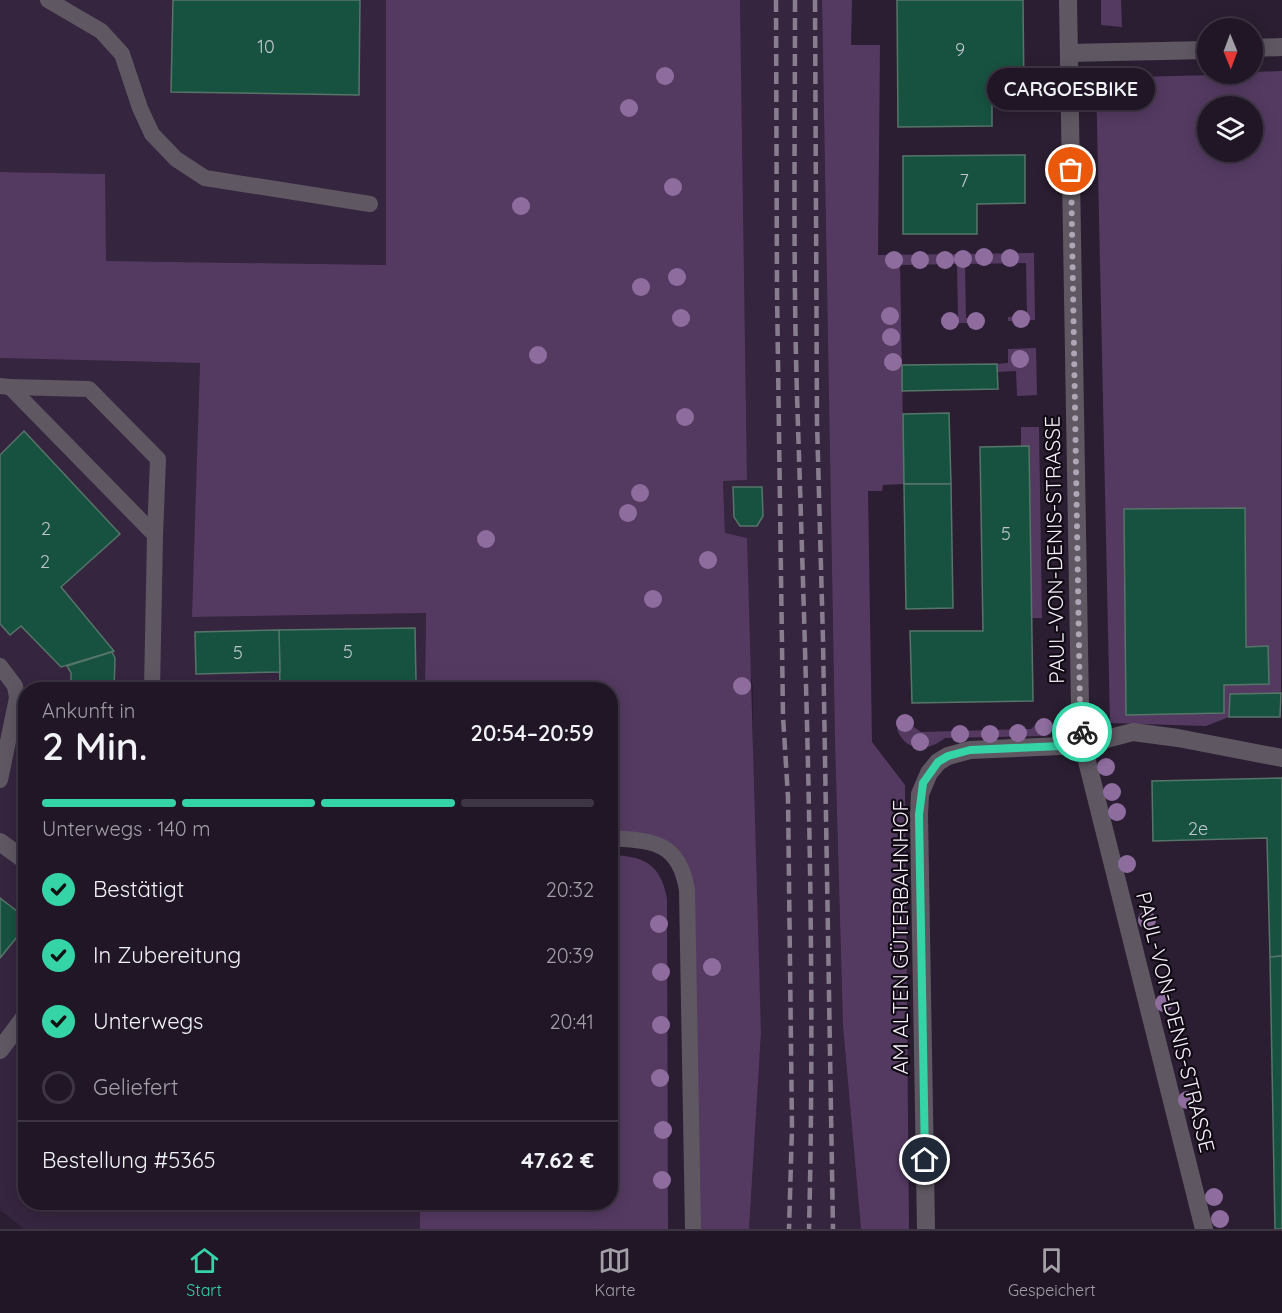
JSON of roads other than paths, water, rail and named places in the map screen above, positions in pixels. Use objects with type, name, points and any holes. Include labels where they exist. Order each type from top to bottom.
[{"type":"street","name":"PAUL-VON-DENIS-STRASSE","points":[[1068,0],[1080,707],[1083,745],[1204,1229]]},
{"type":"street","points":[[1263,48],[1282,47]]},
{"type":"street","points":[[1069,53],[1197,50]]},
{"type":"street","name":"AM ALTEN GÜTERBAHNHOF","points":[[926,1229],[919,815],[923,783],[938,762],[958,752],[1083,745],[1133,732],[1178,738],[1282,758]]},
{"type":"street","points":[[0,842],[18,855]]},
{"type":"street","points":[[0,1050],[18,1026]]},
{"type":"lane","points":[[48,0],[101,32],[122,54],[140,108],[152,134],[176,159],[205,178],[370,204]]},
{"type":"lane","points":[[5,386],[155,535]]},
{"type":"lane","points":[[5,386],[89,389],[158,459],[152,682]]},
{"type":"lane","points":[[0,666],[15,686],[17,698],[0,780]]},
{"type":"lane","points":[[618,839],[660,844],[677,861],[685,875],[693,1229]]},
{"type":"railway","points":[[776,0],[777,292],[783,716],[788,797],[792,1128],[789,1229]]},
{"type":"railway","points":[[795,0],[796,346],[811,916],[809,1229]]},
{"type":"railway","points":[[815,0],[817,422],[833,1229]]},
{"type":"place","name":"CARGOESBIKE","points":[[1071,170]]}]
